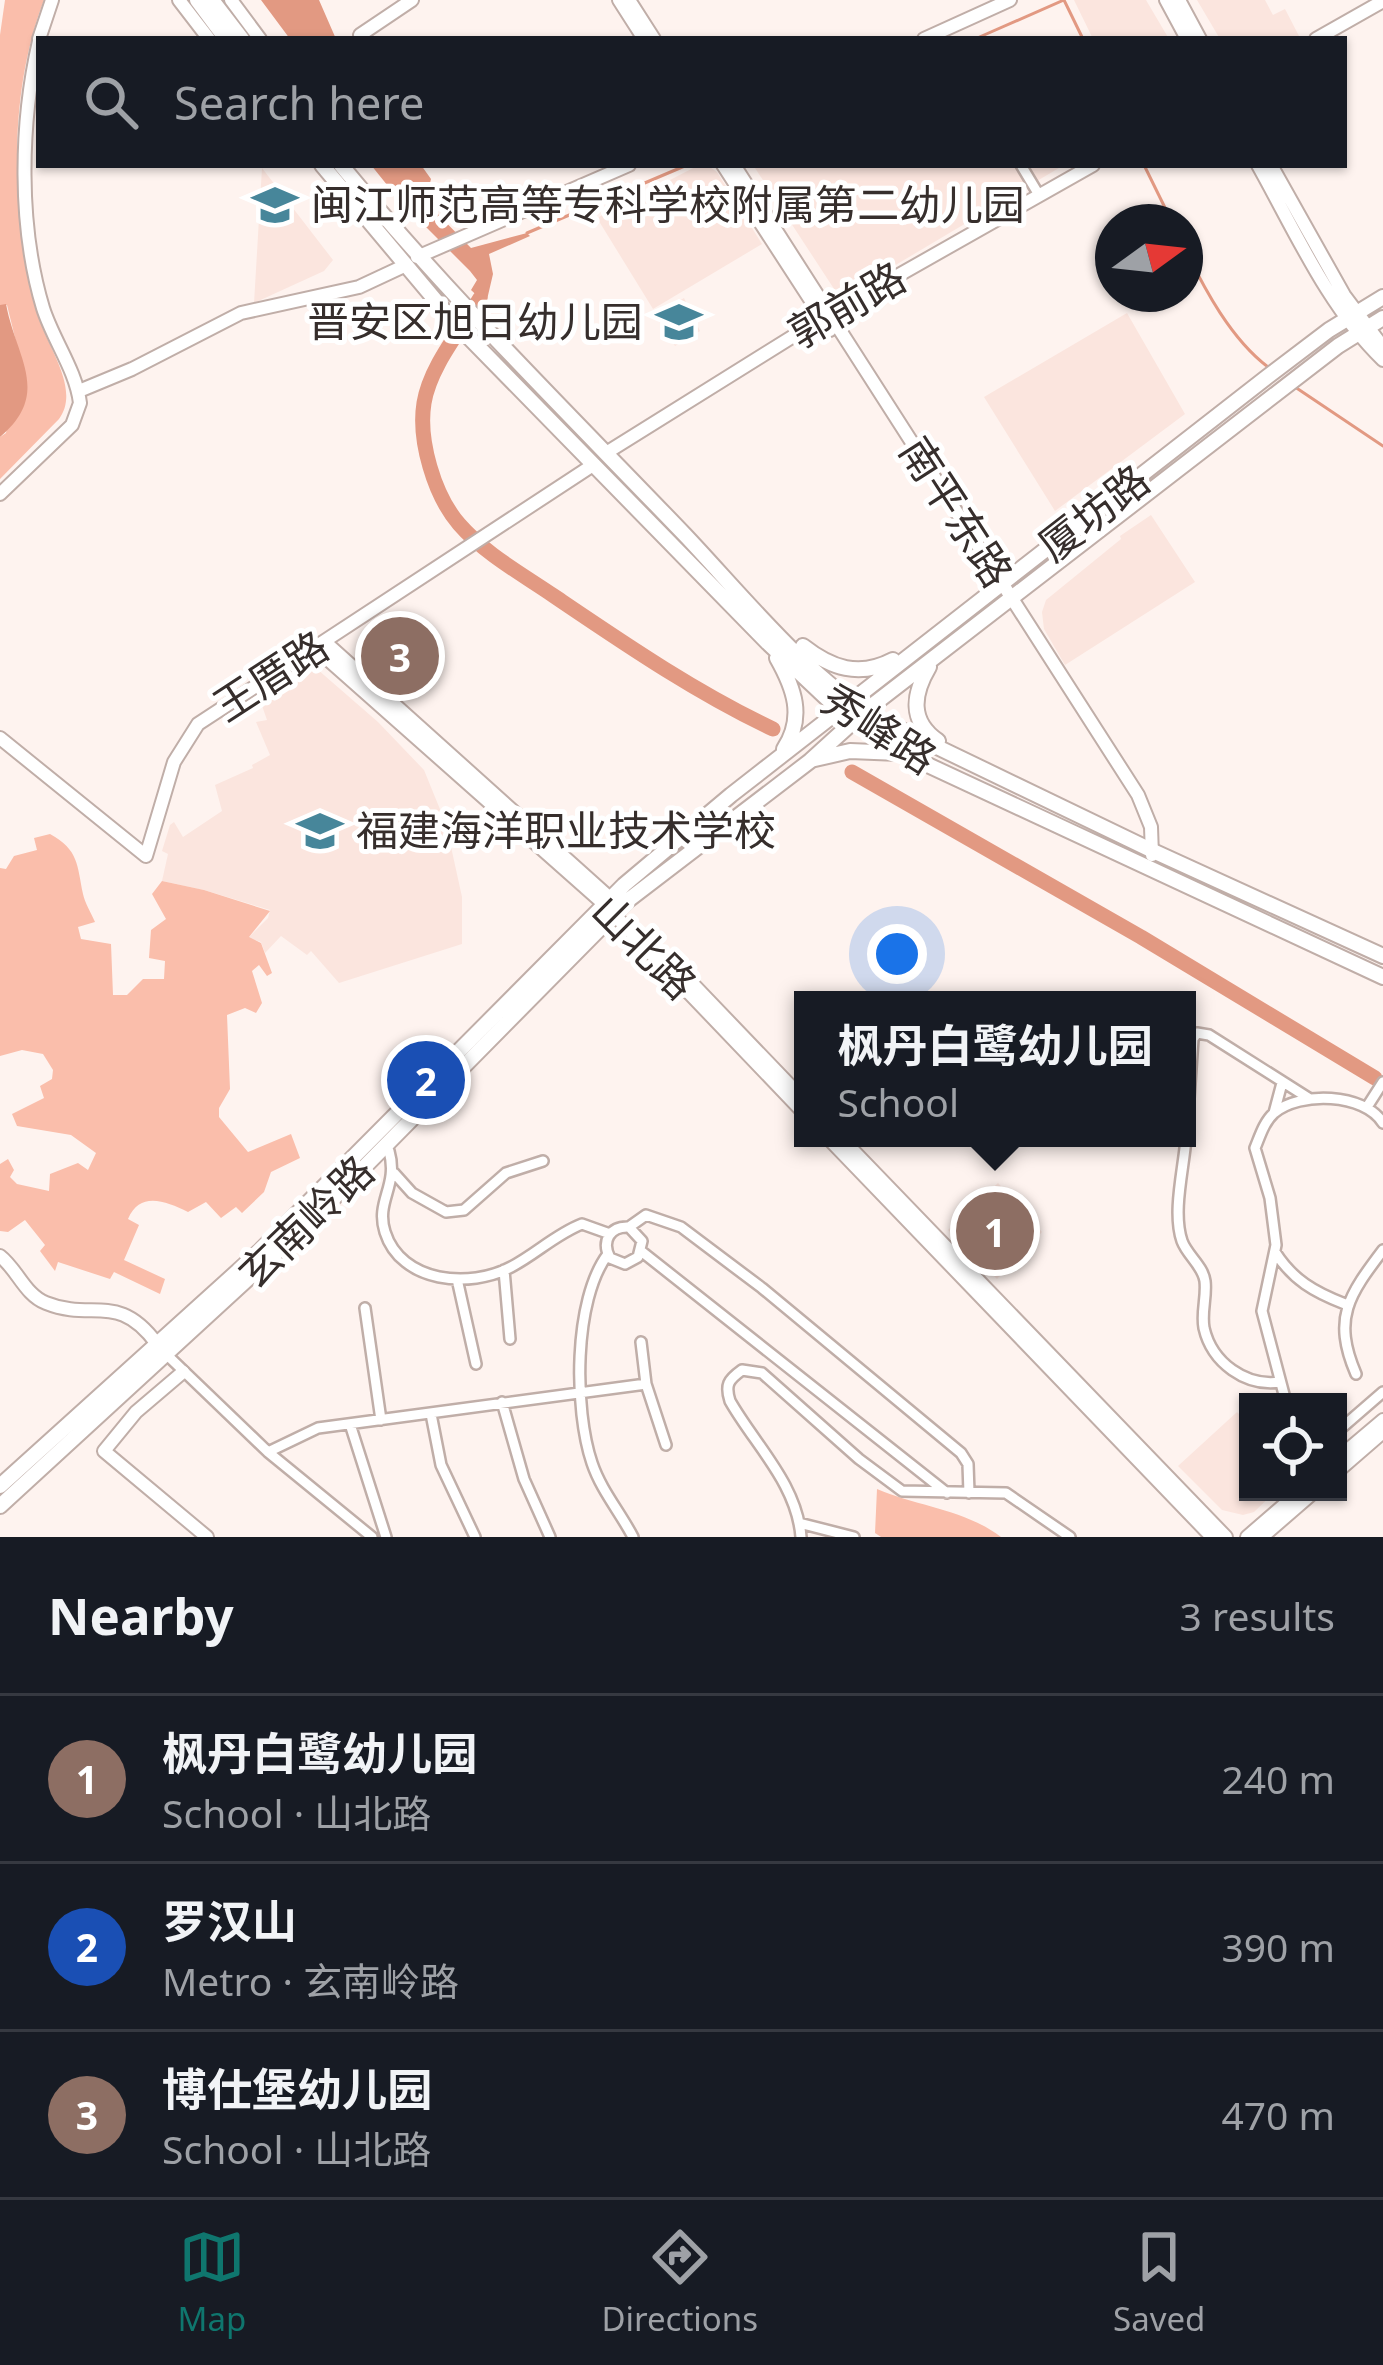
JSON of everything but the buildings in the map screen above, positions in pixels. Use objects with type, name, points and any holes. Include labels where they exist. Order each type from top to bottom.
[{"type":"main road","points":[[40,36],[52,0]]},
{"type":"main road","points":[[179,0],[207,36]]},
{"type":"main road","points":[[197,0],[224,36]]},
{"type":"main road","points":[[212,0],[240,36]]},
{"type":"main road","points":[[231,0],[258,36]]},
{"type":"main road","points":[[360,35],[412,0]]},
{"type":"main road","points":[[619,0],[642,36]]},
{"type":"main road","points":[[629,0],[652,36]]},
{"type":"main road","points":[[947,35],[1010,0]]},
{"type":"main road","points":[[1166,0],[1185,36]]},
{"type":"main road","points":[[1179,0],[1199,36]]},
{"type":"main road","points":[[1321,36],[1383,1]]},
{"type":"main road","points":[[0,494],[72,425],[80,409],[79,391],[46,316],[32,254],[26,139],[36,63]]},
{"type":"main road","points":[[325,168],[411,261]]},
{"type":"main road","points":[[343,168],[411,261]]},
{"type":"main road","points":[[79,391],[241,313],[359,287],[442,245],[621,168]]},
{"type":"main road","name":"南平东路","points":[[725,168],[826,316]]},
{"type":"main road","name":"南平东路","points":[[736,168],[826,316],[1138,796],[1148,815],[1146,866]]},
{"type":"main road","name":"郭前路","points":[[607,453],[826,316],[1088,168]]},
{"type":"main road","points":[[1260,168],[1383,360]]},
{"type":"main road","points":[[1273,168],[1339,298]]},
{"type":"main road","name":"秀峰路","points":[[411,261],[460,302],[845,706]]},
{"type":"main road","name":"秀峰路","points":[[411,261],[452,320],[768,643],[902,753],[1383,977]]},
{"type":"main road","name":"厦坊路","points":[[830,750],[860,716],[932,661],[1004,593],[1271,374],[1383,296]]},
{"type":"main road","name":"厦坊路","points":[[809,735],[919,649],[1004,593],[1383,319]]},
{"type":"main road","points":[[1362,330],[1383,347]]},
{"type":"main road","name":"王厝路","points":[[0,738],[146,856],[174,762],[190,733],[209,715],[593,465]]},
{"type":"main road","points":[[773,627],[824,661],[853,670],[879,667],[919,649]]},
{"type":"main road","points":[[768,643],[792,687],[794,726],[773,764]]},
{"type":"main road","name":"山北路","points":[[320,645],[612,906],[794,1090]]},
{"type":"main road","points":[[932,661],[917,690],[917,715],[930,735],[962,758]]},
{"type":"main road","name":"秀峰路","points":[[860,716],[962,758],[1382,954]]},
{"type":"main road","name":"玄南岭路","points":[[0,1486],[314,1218],[612,906],[809,735]]},
{"type":"main road","points":[[830,750],[902,753]]},
{"type":"main road","name":"玄南岭路","points":[[612,906],[830,750]]},
{"type":"main road","name":"山北路","points":[[612,906],[794,1102]]},
{"type":"main road","points":[[837,1147],[1213,1537]]},
{"type":"main road","points":[[850,1147],[1226,1537]]},
{"type":"main road","points":[[0,1256],[40,1301],[99,1308],[134,1318],[161,1349]]},
{"type":"main road","points":[[183,1372],[136,1412],[104,1451],[207,1537]]},
{"type":"main road","name":"玄南岭路","points":[[0,1506],[111,1394]]},
{"type":"main road","points":[[1347,1450],[1383,1420]]},
{"type":"main road","points":[[1347,1463],[1383,1432]]},
{"type":"main road","points":[[1247,1537],[1289,1501]]},
{"type":"main road","points":[[1262,1537],[1304,1501]]},
{"type":"street","points":[[1024,168],[1039,195]]},
{"type":"street","points":[[1196,1034],[1209,1035],[1311,1100]]},
{"type":"street","points":[[1274,1113],[1294,1102],[1311,1100],[1350,1102],[1378,1112],[1383,1082]]},
{"type":"street","points":[[1282,1083],[1274,1113],[1255,1148],[1270,1198],[1275,1252],[1262,1311],[1283,1393]]},
{"type":"street","points":[[1185,1147],[1179,1223],[1182,1241],[1204,1282],[1203,1324],[1208,1340],[1231,1370],[1248,1382],[1280,1382]]},
{"type":"street","points":[[389,1151],[394,1173],[412,1193],[446,1212],[464,1210],[506,1173],[543,1161]]},
{"type":"street","points":[[394,1173],[382,1208],[384,1230],[411,1267],[425,1275],[457,1279],[504,1270],[582,1224],[610,1234]]},
{"type":"street","points":[[629,1227],[642,1240],[641,1251],[625,1264],[617,1263],[605,1244],[620,1227],[629,1227],[646,1215],[681,1227],[762,1288],[961,1454],[968,1464],[969,1493]]},
{"type":"street","points":[[1357,1374],[1345,1328],[1345,1304],[1383,1250]]},
{"type":"street","points":[[641,1251],[947,1493]]},
{"type":"street","points":[[1275,1252],[1293,1276],[1315,1292],[1345,1304]]},
{"type":"street","points":[[608,1254],[587,1297],[580,1391],[590,1459],[633,1537]]},
{"type":"street","points":[[504,1270],[510,1339]]},
{"type":"street","points":[[1270,1283],[1293,1276]]},
{"type":"street","points":[[457,1279],[476,1364]]},
{"type":"street","points":[[365,1308],[381,1420]]},
{"type":"street","points":[[641,1342],[646,1384],[666,1445]]},
{"type":"street","points":[[161,1349],[268,1451],[372,1537]]},
{"type":"street","points":[[801,1537],[780,1474],[730,1401],[726,1388],[730,1378],[742,1370],[762,1373],[859,1460],[902,1491],[1006,1493],[1070,1537]]},
{"type":"street","points":[[268,1451],[310,1430],[646,1384]]},
{"type":"street","points":[[1347,1423],[1383,1392]]},
{"type":"street","points":[[502,1402],[524,1479],[550,1537]]},
{"type":"street","points":[[431,1414],[441,1465],[475,1537]]},
{"type":"street","points":[[350,1424],[386,1537]]},
{"type":"street","points":[[799,1523],[854,1537]]},
{"type":"shaded area","points":[[5,0],[44,0],[24,76],[18,198],[38,315],[66,395],[59,419],[0,479],[0,437],[6,433],[20,358],[7,305],[0,305],[0,35]]},
{"type":"shaded area","points":[[261,0],[319,0],[335,36],[288,36]]},
{"type":"shaded area","points":[[1074,0],[1146,0],[1167,36],[1092,36]]},
{"type":"shaded area","points":[[1197,0],[1265,0],[1273,15],[1285,9],[1299,36],[1218,36]]},
{"type":"shaded area","name":"闽江师范高等专科学校附属第二幼儿园","points":[[262,168],[333,260],[324,271],[254,303]]},
{"type":"shaded area","points":[[373,168],[423,168],[431,179],[428,204],[471,248],[530,236],[489,254],[493,274],[486,304],[471,290],[477,280],[470,271]]},
{"type":"shaded area","points":[[693,168],[711,168],[762,244],[653,309],[597,218]]},
{"type":"shaded area","points":[[755,168],[1059,168],[840,298]]},
{"type":"shaded area","name":"晋安区旭日幼儿园","points":[[684,298],[700,331],[675,346],[655,315]]},
{"type":"shaded area","points":[[6,304],[27,390],[16,421],[0,437],[0,305]]},
{"type":"shaded area","points":[[1127,313],[1185,414],[1055,511],[984,397]]},
{"type":"shaded area","points":[[1151,515],[1195,582],[1065,665],[1044,629],[1046,600]]},
{"type":"shaded area","points":[[398,619],[416,631],[418,644],[434,663],[407,692],[363,643],[379,627]]},
{"type":"shaded area","name":"福建海洋职业技术学校","points":[[317,669],[424,770],[446,824],[462,897],[462,944],[339,983],[311,951],[307,955],[281,936],[265,953],[261,942],[248,938],[270,910],[162,881],[168,854],[162,851],[170,825],[174,822],[183,837],[222,811],[215,785],[270,755],[256,722],[267,720],[259,697],[288,678]]},
{"type":"shaded area","points":[[50,834],[75,859],[95,922],[78,927],[81,939],[111,944],[113,995],[127,995],[143,979],[164,979],[165,961],[149,958],[151,930],[166,919],[152,894],[162,881],[270,911],[249,937],[261,943],[272,973],[267,976],[259,965],[252,971],[262,1003],[256,1013],[245,1008],[227,1015],[230,1089],[219,1117],[248,1152],[291,1134],[300,1158],[271,1172],[264,1192],[242,1213],[236,1207],[221,1218],[206,1202],[188,1212],[154,1201],[133,1210],[128,1219],[139,1225],[124,1260],[165,1279],[160,1294],[114,1272],[110,1279],[58,1262],[55,1271],[40,1251],[45,1245],[25,1220],[8,1232],[0,1231],[0,1164],[8,1159],[14,1170],[10,1177],[17,1184],[49,1191],[50,1174],[78,1163],[88,1170],[96,1153],[71,1135],[17,1126],[12,1114],[44,1098],[40,1086],[52,1079],[53,1070],[43,1054],[22,1050],[0,1056],[0,868],[6,869],[14,856],[37,850],[34,838]]},
{"type":"shaded area","points":[[998,1183],[1042,1232],[997,1279],[948,1230]]},
{"type":"shaded area","points":[[1237,1412],[1239,1501],[1266,1501],[1243,1515],[1222,1510],[1178,1466]]},
{"type":"shaded area","points":[[877,1489],[957,1514],[1001,1537],[881,1537],[875,1533]]},
{"type":"waterway","points":[[982,36],[1064,0],[1082,36]]},
{"type":"waterway","points":[[527,233],[680,168]]},
{"type":"waterway","points":[[1145,168],[1163,204]]},
{"type":"waterway","points":[[1203,284],[1231,328],[1268,367]]},
{"type":"waterway","points":[[480,298],[439,362],[424,403],[426,450],[450,512],[480,545],[517,571],[661,667],[773,729]]},
{"type":"waterway","points":[[1295,387],[1383,446]]},
{"type":"waterway","points":[[852,772],[1375,1078]]},
{"type":"place","name":"闽江师范高等专科学校附属第二幼儿园","points":[[275,205]]},
{"type":"place","name":"晋安区旭日幼儿园","points":[[679,322]]},
{"type":"place","name":"博仕堡幼儿园","points":[[400,656]]},
{"type":"place","name":"福建海洋职业技术学校","points":[[320,831]]},
{"type":"place","name":"罗汉山","points":[[426,1080]]},
{"type":"place","name":"枫丹白鹭幼儿园","points":[[995,1231]]}]
